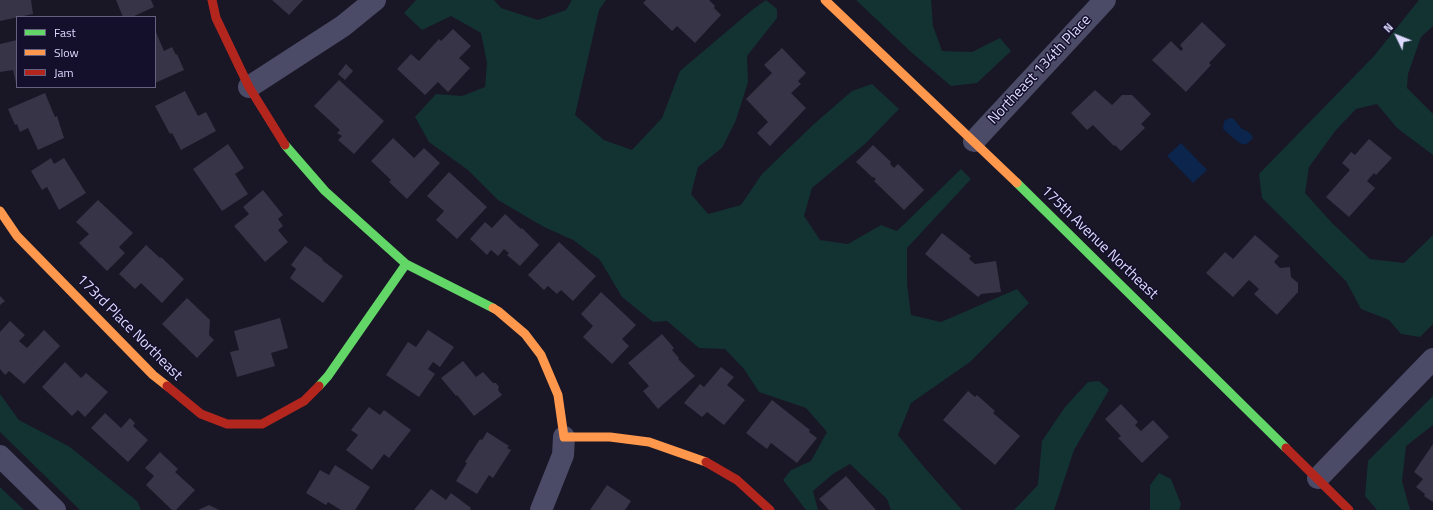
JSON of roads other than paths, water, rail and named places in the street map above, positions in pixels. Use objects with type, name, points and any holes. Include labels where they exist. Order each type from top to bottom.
[{"type":"street","points":[[212,0],[216,18],[249,87],[286,146],[325,191],[406,264],[498,311],[525,334],[541,355],[558,395],[564,437],[563,455],[541,510]]},
{"type":"street","points":[[249,87],[343,26],[375,0]]},
{"type":"street","name":"175th Avenue Northeast","points":[[825,0],[974,141],[1349,510]]},
{"type":"street","name":"Northeast 134th Place","points":[[974,141],[1105,0]]},
{"type":"street","name":"173rd Place Northeast","points":[[0,211],[22,242],[153,375],[201,414],[227,424],[262,424],[304,401],[328,376],[406,264]]},
{"type":"street","points":[[1318,478],[1433,358]]},
{"type":"street","points":[[564,437],[610,437],[649,442],[706,462],[738,480],[770,510]]},
{"type":"street","points":[[0,456],[55,510]]},
{"type":"water","points":[[1230,118],[1234,119],[1242,129],[1252,135],[1253,138],[1247,144],[1238,142],[1223,129],[1224,121]]},
{"type":"water","points":[[1181,143],[1207,170],[1193,183],[1167,156]]}]
